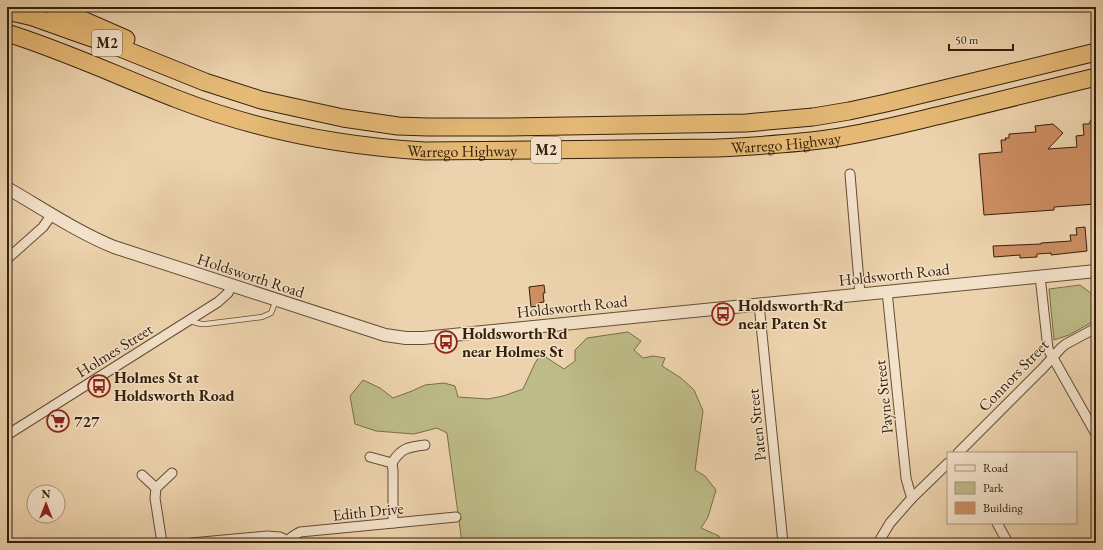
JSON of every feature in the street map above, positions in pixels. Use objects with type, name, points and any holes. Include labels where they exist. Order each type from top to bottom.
[{"type":"highway","points":[[53,7],[195,70],[206,82]]},
{"type":"highway","name":"Warrego Highway","points":[[7,11],[33,17],[118,47],[206,82],[261,100],[343,118],[398,126],[464,128],[746,123],[813,117],[849,111],[915,96],[1096,52]]},
{"type":"highway","name":"Warrego Highway","points":[[7,33],[63,52],[176,99],[246,122],[311,137],[350,144],[389,149],[425,151],[716,148],[797,143],[865,132],[1096,77]]},
{"type":"street","points":[[850,174],[860,294]]},
{"type":"street","name":"Holdsworth Road","points":[[7,188],[86,234],[107,244],[385,335],[406,338],[423,338],[1096,270]]},
{"type":"street","points":[[7,259],[43,227],[52,214]]},
{"type":"street","points":[[1040,276],[1047,346],[1096,434]]},
{"type":"street","name":"Holmes Street","points":[[7,436],[223,298],[228,293],[231,285]]},
{"type":"street","name":"Payne Street","points":[[887,291],[906,478],[912,498]]},
{"type":"street","name":"Paten Street","points":[[759,304],[783,543]]},
{"type":"street","name":"Connors Street","points":[[959,452],[1044,367],[1060,348],[1096,328]]},
{"type":"street","points":[[393,523],[392,463],[398,453],[404,449],[425,445]]},
{"type":"street","points":[[370,457],[392,463]]},
{"type":"street","points":[[878,543],[890,523],[912,498],[947,464]]},
{"type":"street","points":[[162,543],[155,498],[156,488],[172,473]]},
{"type":"street","points":[[142,475],[156,488]]},
{"type":"street","name":"Edith Drive","points":[[288,542],[293,536],[300,532],[456,517]]},
{"type":"street","points":[[998,524],[1008,543]]},
{"type":"street","points":[[191,543],[267,536],[280,537],[288,542]]},
{"type":"lane","points":[[188,321],[206,324],[267,316],[271,313],[276,300]]},
{"type":"green space","points":[[1080,285],[1096,297],[1096,320],[1069,335],[1054,340],[1049,289]]},
{"type":"green space","points":[[628,332],[641,341],[634,350],[643,358],[653,356],[665,358],[662,366],[681,378],[694,390],[703,411],[695,470],[705,476],[716,490],[708,517],[701,528],[719,536],[720,543],[462,543],[447,433],[437,428],[414,434],[376,431],[355,424],[350,396],[363,380],[380,388],[393,398],[425,385],[444,383],[455,386],[458,397],[488,399],[503,396],[523,389],[535,363],[541,354],[564,369],[575,361],[575,350],[587,338]]},
{"type":"building","points":[[1096,109],[1096,204],[1054,207],[1054,210],[984,215],[979,154],[1002,152],[1001,140],[1006,140],[1005,138],[1009,138],[1009,134],[1036,132],[1035,126],[1053,124],[1063,133],[1048,149],[1077,147],[1076,136],[1084,135],[1083,124],[1089,124]]},
{"type":"building","points":[[1085,227],[1087,251],[1051,255],[1051,253],[1037,254],[1037,257],[1020,258],[1020,255],[994,257],[993,246],[1071,241],[1070,235],[1077,235],[1076,228]]},
{"type":"building","points":[[544,285],[544,302],[538,303],[538,306],[531,307],[529,287]]},
{"type":"place","name":"Holdsworth Rd near Paten St","points":[[723,314]]},
{"type":"place","name":"Holdsworth Rd near Holmes St","points":[[446,342]]},
{"type":"place","name":"Holmes St at Holdsworth Road","points":[[99,386]]},
{"type":"place","name":"727","points":[[58,421]]}]
